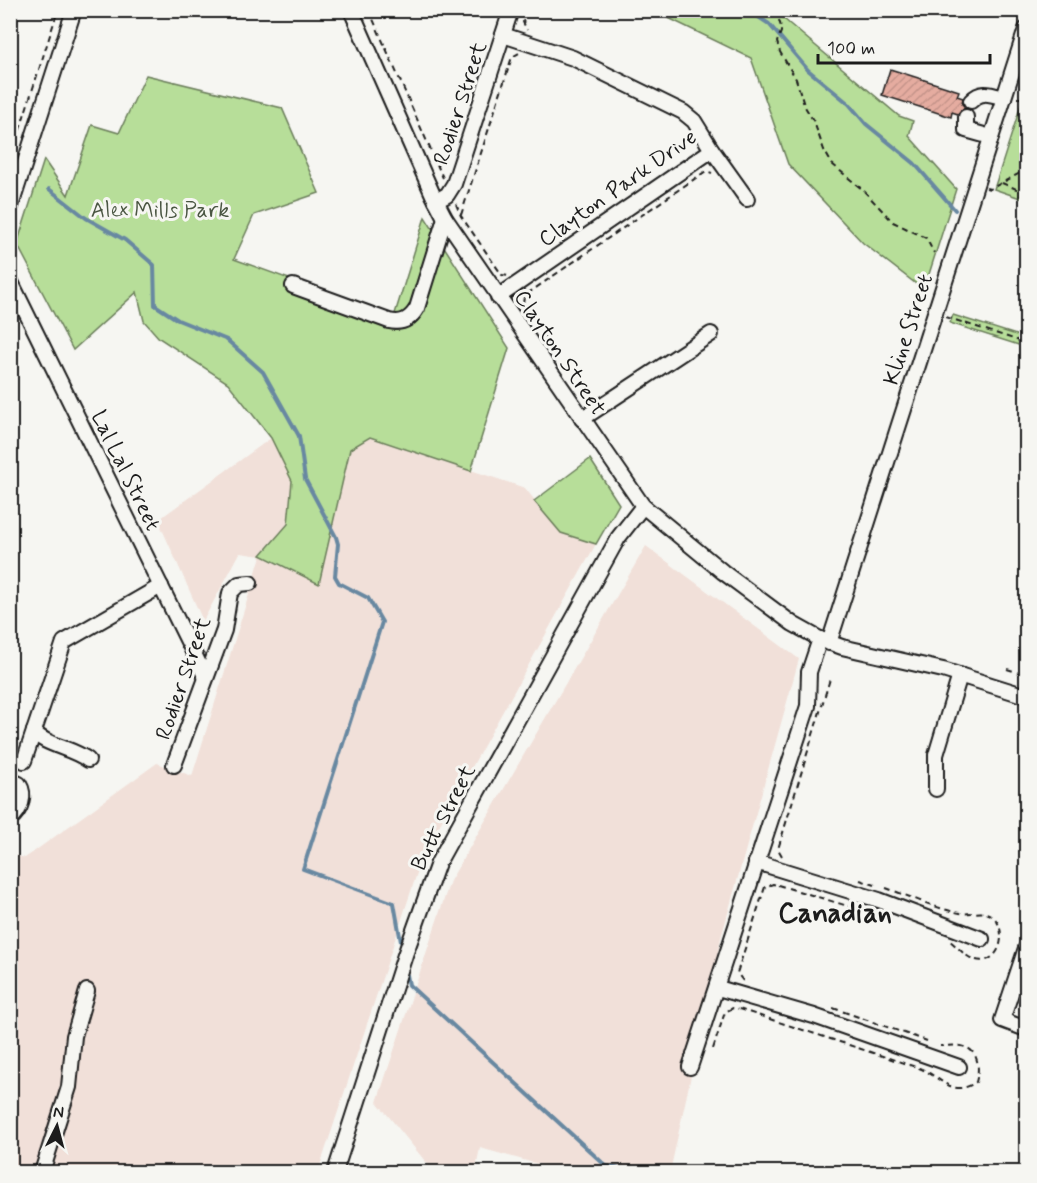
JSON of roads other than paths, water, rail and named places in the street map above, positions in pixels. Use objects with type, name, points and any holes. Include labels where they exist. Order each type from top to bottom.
[{"type":"street","points":[[10,209],[74,10]]},
{"type":"street","name":"Clayton Street","points":[[351,10],[435,201],[445,218],[643,506],[723,573],[792,624],[824,641],[960,675],[1026,696]]},
{"type":"street","name":"Rodier Street","points":[[435,201],[450,192],[458,174],[511,10]]},
{"type":"street","name":"Kline Street","points":[[690,1067],[718,988],[756,862],[808,706],[810,672],[824,641],[935,313],[1026,29]]},
{"type":"street","name":"Clayton Park Drive","points":[[498,297],[712,150],[694,121],[683,112],[527,36],[503,35]]},
{"type":"street","points":[[971,101],[981,93],[1004,98]]},
{"type":"street","points":[[966,117],[966,130],[991,137]]},
{"type":"street","points":[[712,150],[747,199]]},
{"type":"street","points":[[293,286],[392,322],[408,319],[417,308],[445,218]]},
{"type":"street","name":"Lal Lal Street","points":[[10,280],[206,678]]},
{"type":"street","points":[[582,419],[711,334]]},
{"type":"street","name":"Butt Street","points":[[335,1173],[405,955],[438,862],[618,538],[643,506]]},
{"type":"street","name":"Rodier Street","points":[[174,765],[224,630],[230,593],[238,584],[250,583]]},
{"type":"street","points":[[24,761],[64,642],[161,586]]},
{"type":"street","points":[[936,789],[936,755],[960,675]]},
{"type":"street","points":[[34,731],[40,738],[69,749],[88,760]]},
{"type":"street","points":[[10,780],[19,784],[23,793],[19,808],[10,819]]},
{"type":"street","points":[[756,862],[879,900],[982,939]]},
{"type":"street","points":[[1026,948],[1002,1020],[1026,1029]]},
{"type":"street","points":[[718,988],[814,1016],[958,1067]]},
{"type":"street","points":[[42,1173],[69,1087],[74,1036],[87,991]]},
{"type":"waterway","points":[[748,10],[769,24],[808,70],[849,104],[866,124],[914,163],[955,210]]},
{"type":"waterway","points":[[49,189],[86,218],[125,240],[154,265],[155,305],[178,320],[227,340],[263,372],[299,436],[305,479],[338,544],[335,576],[339,583],[368,598],[382,622],[303,869],[394,903],[401,942]]},
{"type":"waterway","points":[[407,975],[409,985],[606,1166],[633,1172]]},
{"type":"district","name":"Canadian","points":[[835,912]]},
{"type":"park label","name":"Alex Mills Park","points":[[160,209]]}]
